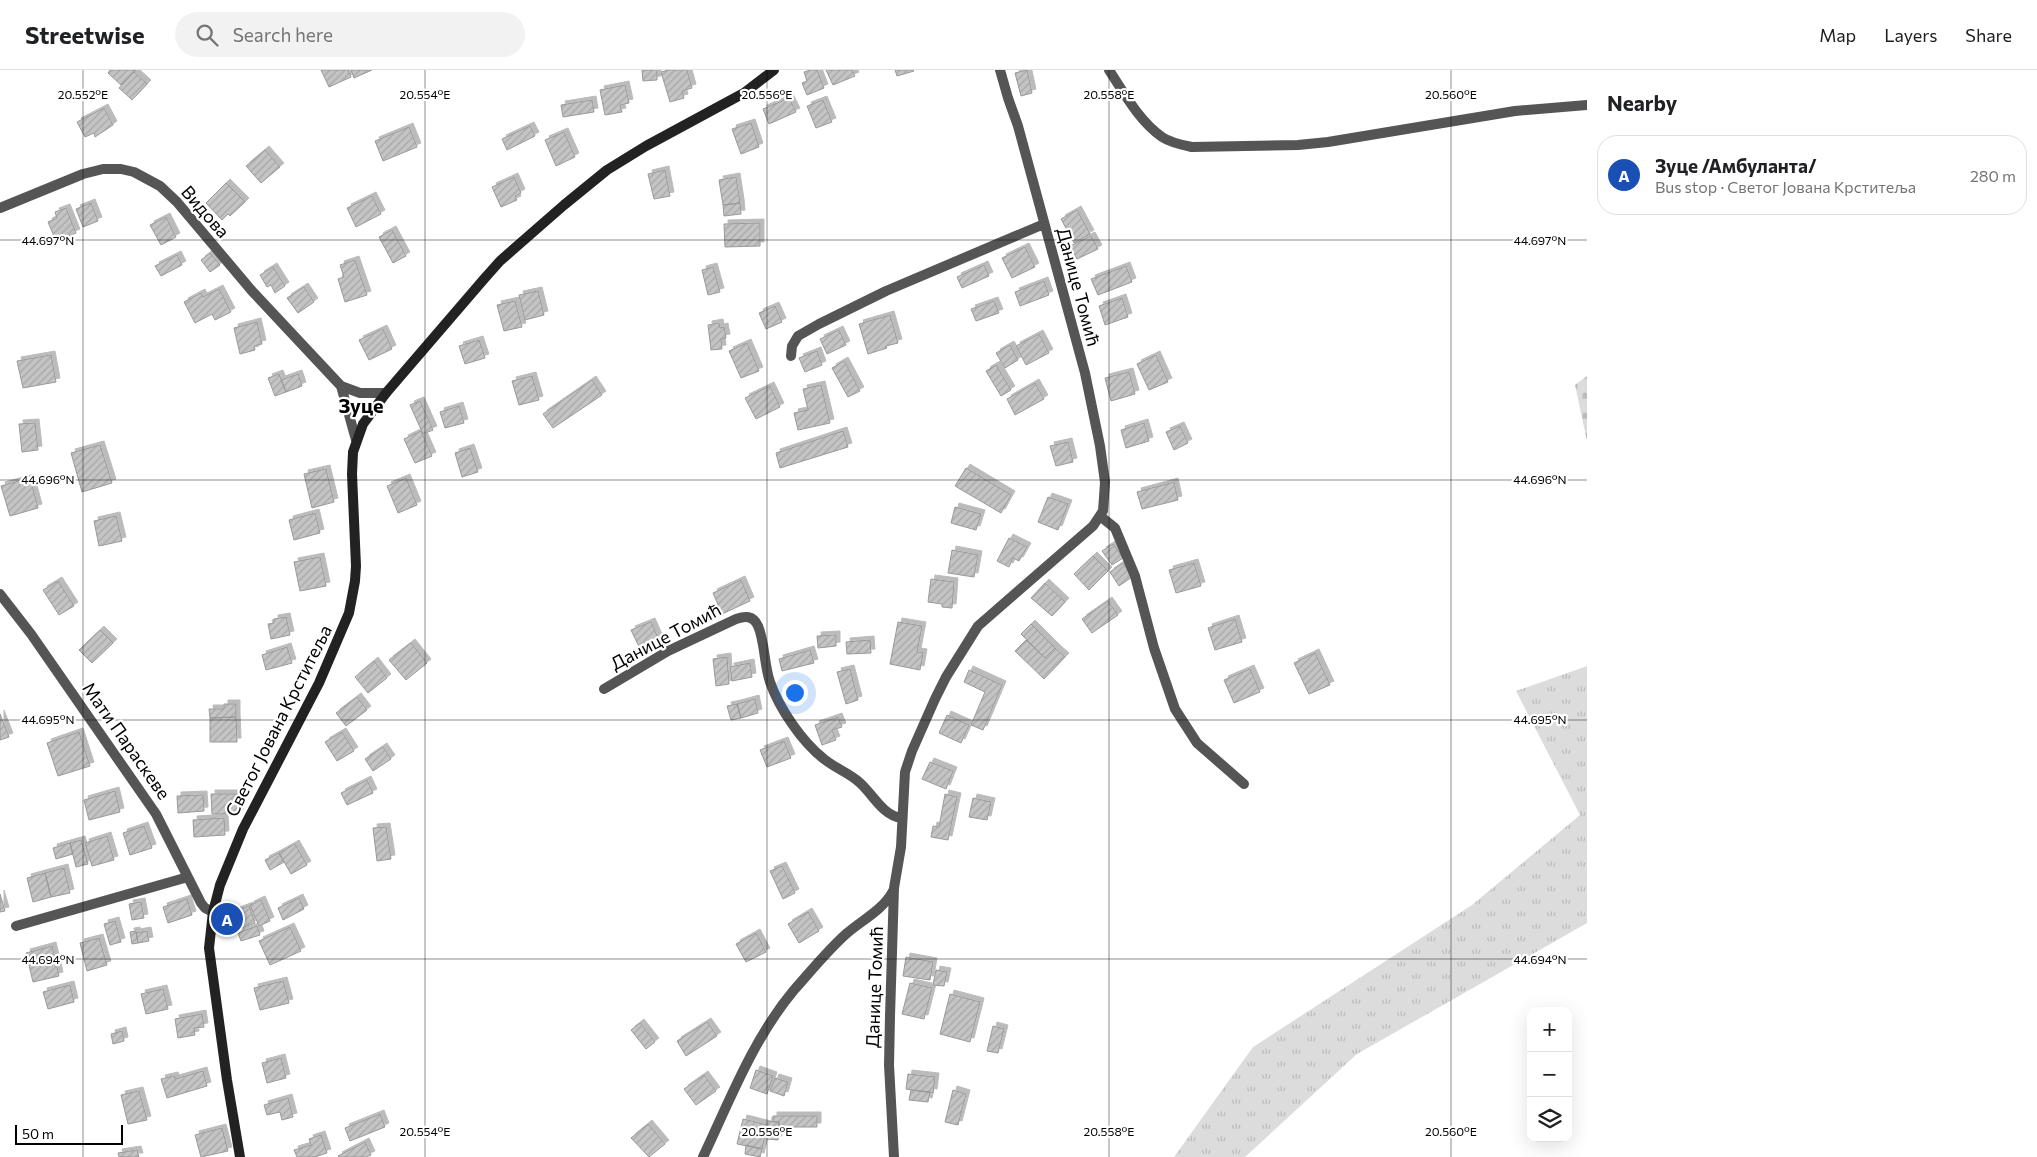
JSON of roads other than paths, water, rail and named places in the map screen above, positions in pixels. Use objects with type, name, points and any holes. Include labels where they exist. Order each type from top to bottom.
[{"type":"street","name":"Светог Јована Крститеља","points":[[240,1157],[212,982],[209,935],[220,885],[235,846],[319,683],[349,613],[356,582],[352,474],[353,452],[363,424],[386,393],[500,261],[564,205],[626,158],[744,93],[774,70]]},
{"type":"street","name":"Данице Томић","points":[[894,1157],[889,1038],[894,888],[900,847],[905,772],[912,751],[935,699],[978,626],[1088,530],[1103,511],[1105,482],[1100,446],[1083,365],[1018,126],[1000,70]]},
{"type":"street","points":[[1109,70],[1147,124],[1163,138],[1192,147],[1328,142],[1523,110],[1587,105]]},
{"type":"street","name":"Видова","points":[[0,208],[83,174],[103,170],[121,169],[144,176],[160,186],[177,202],[252,291],[342,386],[356,440]]},
{"type":"street","points":[[791,356],[792,346],[798,336],[819,324],[886,290],[1044,224]]},
{"type":"street","points":[[342,386],[360,393],[386,393]]},
{"type":"street","points":[[1100,516],[1115,528],[1133,570],[1154,648],[1175,709],[1197,743],[1244,784]]},
{"type":"street","name":"Мати Параскеве","points":[[0,594],[31,634],[156,814],[201,903],[205,908],[213,912]]},
{"type":"street","name":"Данице Томић","points":[[604,689],[668,651],[736,619],[744,616],[752,618],[758,626],[769,680],[776,699],[787,716],[823,759],[854,778],[873,795],[886,812],[893,817],[901,818]]},
{"type":"street","points":[[16,926],[188,877]]},
{"type":"street","points":[[703,1157],[758,1043],[793,992],[845,934],[886,902],[894,888]]},
{"type":"street","points":[[870,916],[884,916],[893,919]]},
{"type":"place","name":"Зуце /Амбуланта/","points":[[227,919]]},
{"type":"district","name":"Зуце","points":[[361,406]]}]
